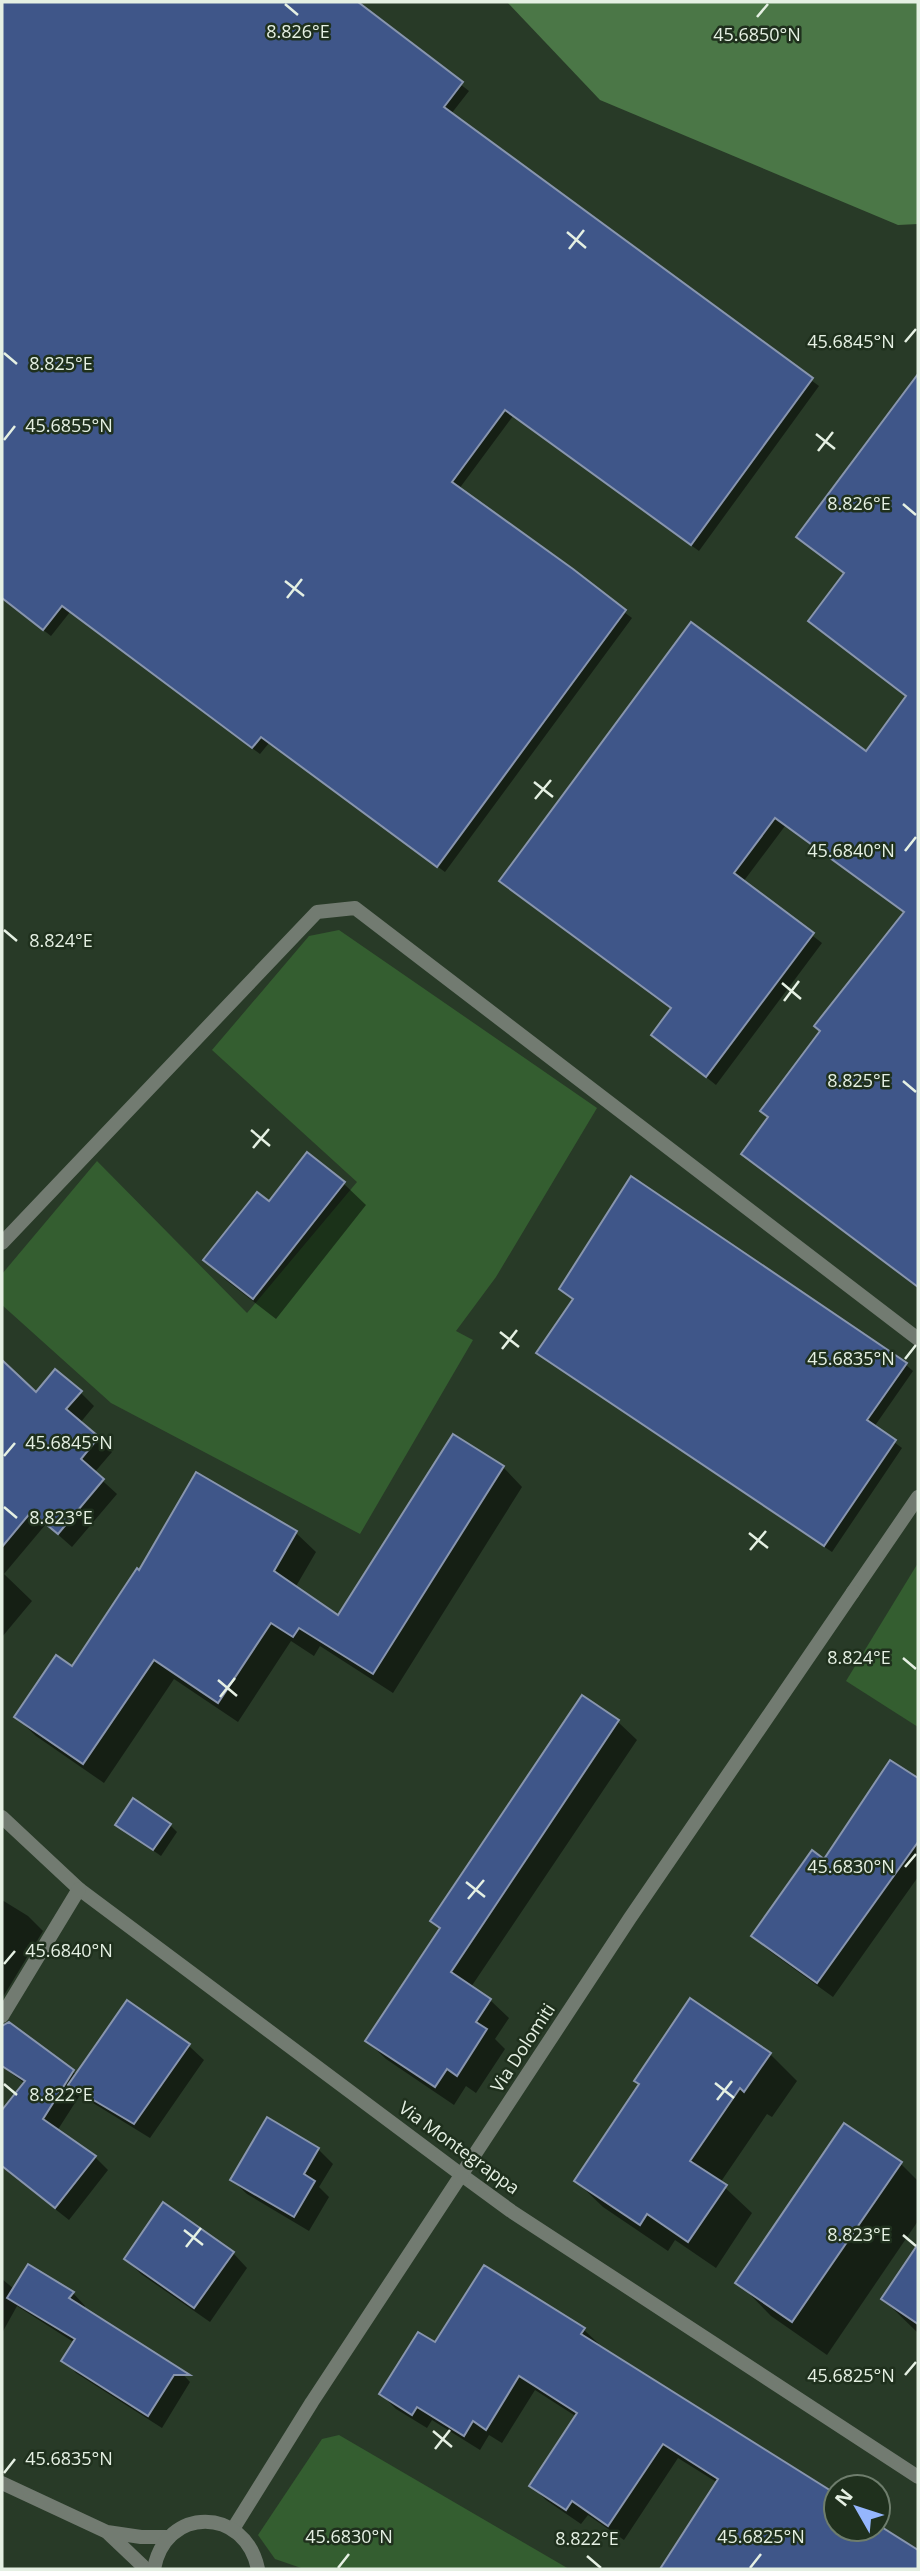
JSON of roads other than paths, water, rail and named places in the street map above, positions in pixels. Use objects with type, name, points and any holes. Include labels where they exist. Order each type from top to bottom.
[{"type":"street","points":[[2,1243],[317,912],[355,908],[918,1339]]},
{"type":"street","name":"Via Dolomiti","points":[[233,2529],[312,2402],[630,1918],[918,1496]]},
{"type":"street","name":"Via Montegrappa","points":[[2,1817],[79,1889],[463,2176],[918,2477]]},
{"type":"street","points":[[2,2016],[79,1889]]},
{"type":"street","points":[[2,2483],[107,2532],[141,2537],[169,2537]]},
{"type":"street","points":[[154,2569],[159,2551],[169,2537],[182,2526],[199,2522],[217,2522],[233,2529],[246,2540],[256,2562],[271,2569]]},
{"type":"street","points":[[107,2532],[146,2569]]}]
